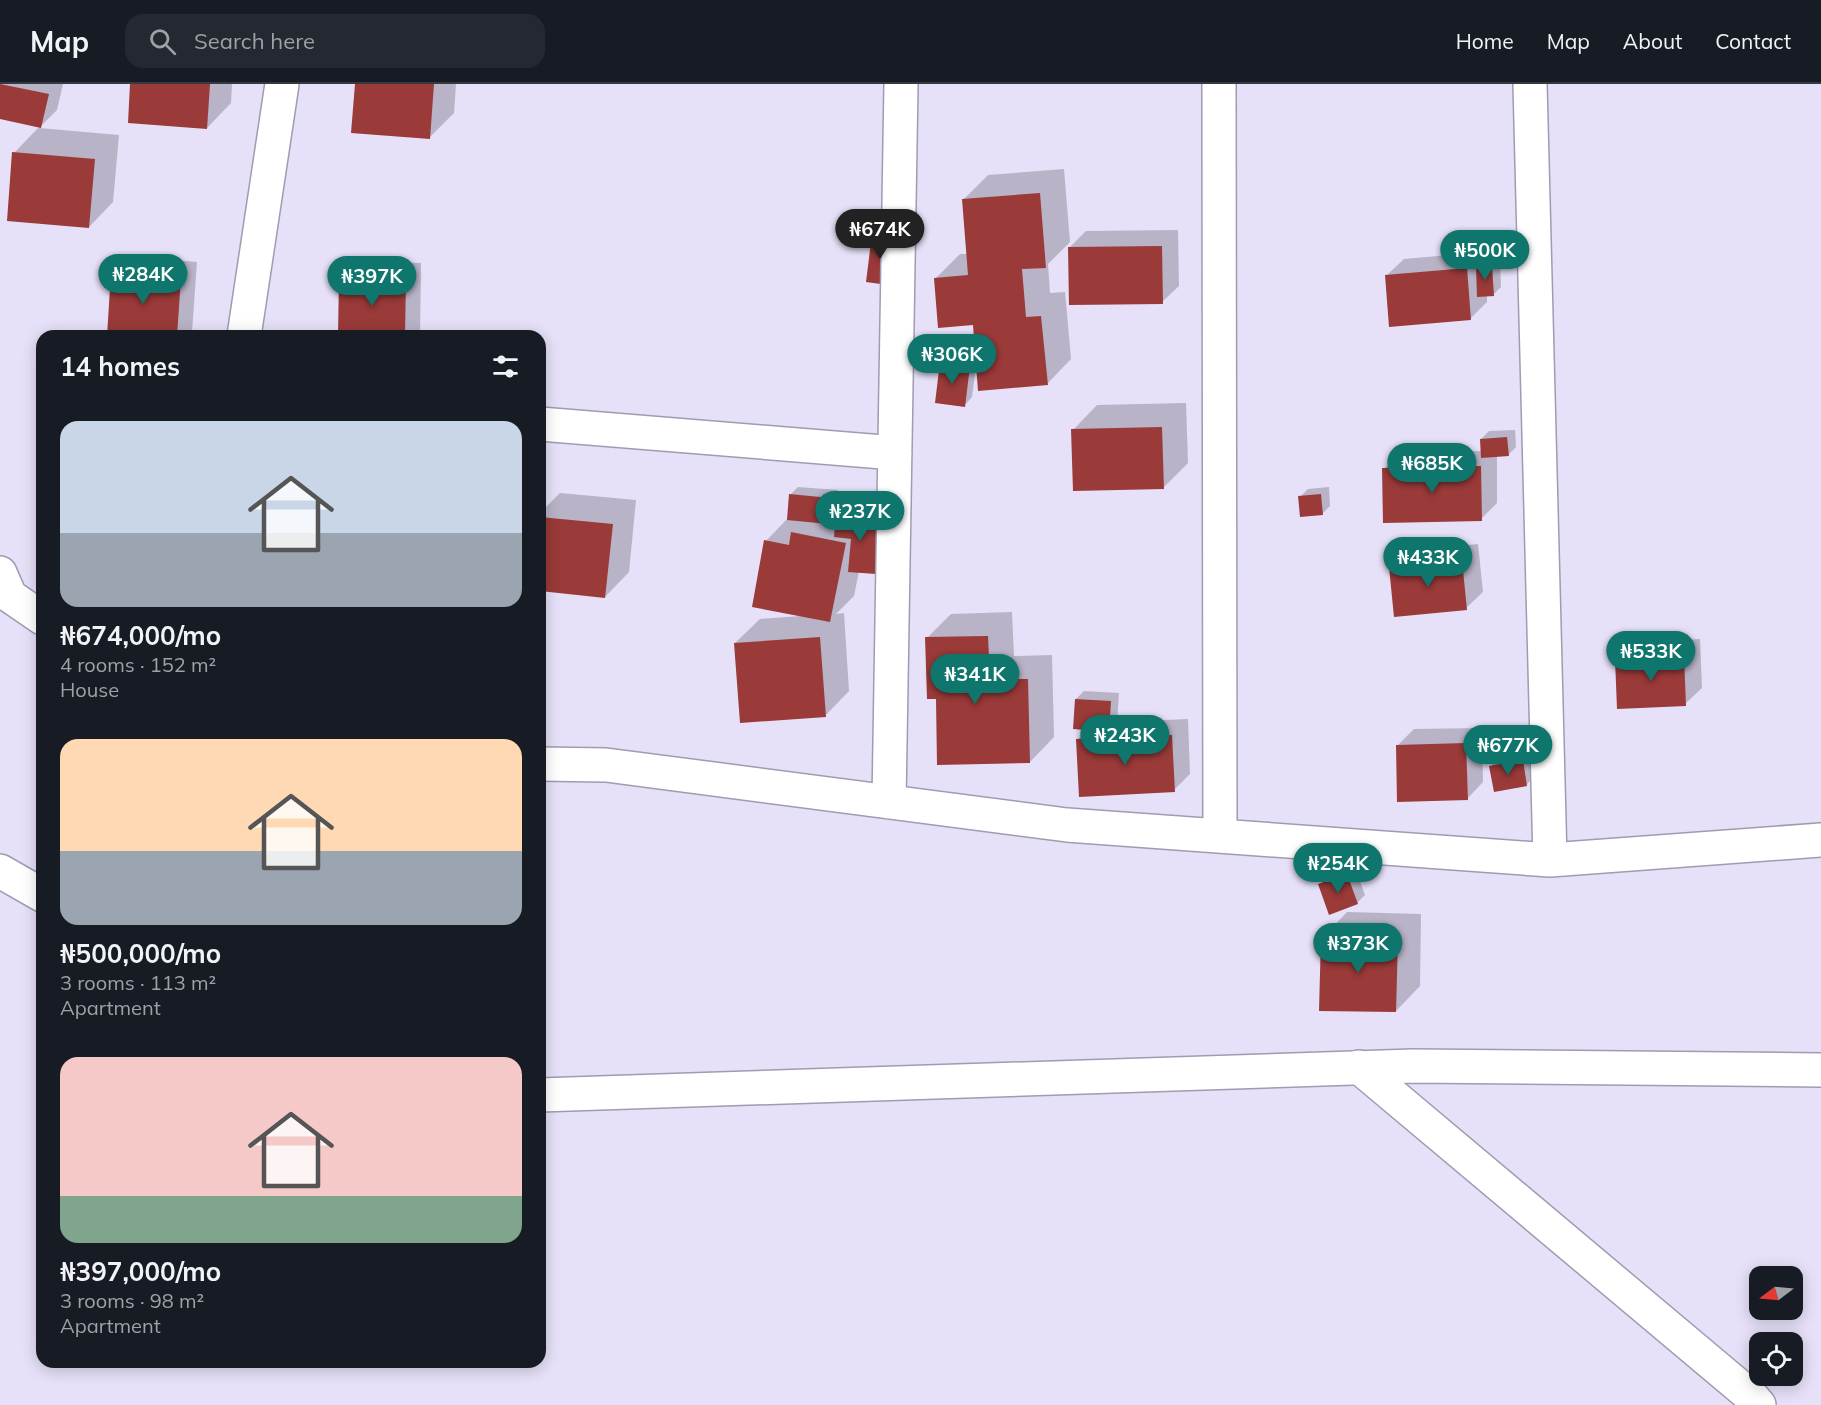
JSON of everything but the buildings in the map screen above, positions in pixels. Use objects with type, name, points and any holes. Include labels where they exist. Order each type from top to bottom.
[{"type":"street","points":[[245,330],[282,84]]},
{"type":"street","points":[[890,802],[902,84]]},
{"type":"street","points":[[1219,84],[1220,836]]},
{"type":"street","points":[[1530,84],[1550,860]]},
{"type":"street","points":[[546,424],[895,453]]},
{"type":"street","points":[[0,573],[10,596],[36,614]]},
{"type":"street","points":[[546,764],[606,765],[1067,825],[1550,860],[1821,840]]},
{"type":"street","points":[[0,871],[36,892]]},
{"type":"street","points":[[546,1095],[1359,1067],[1821,1070]]},
{"type":"street","points":[[1359,1067],[1759,1405]]}]
